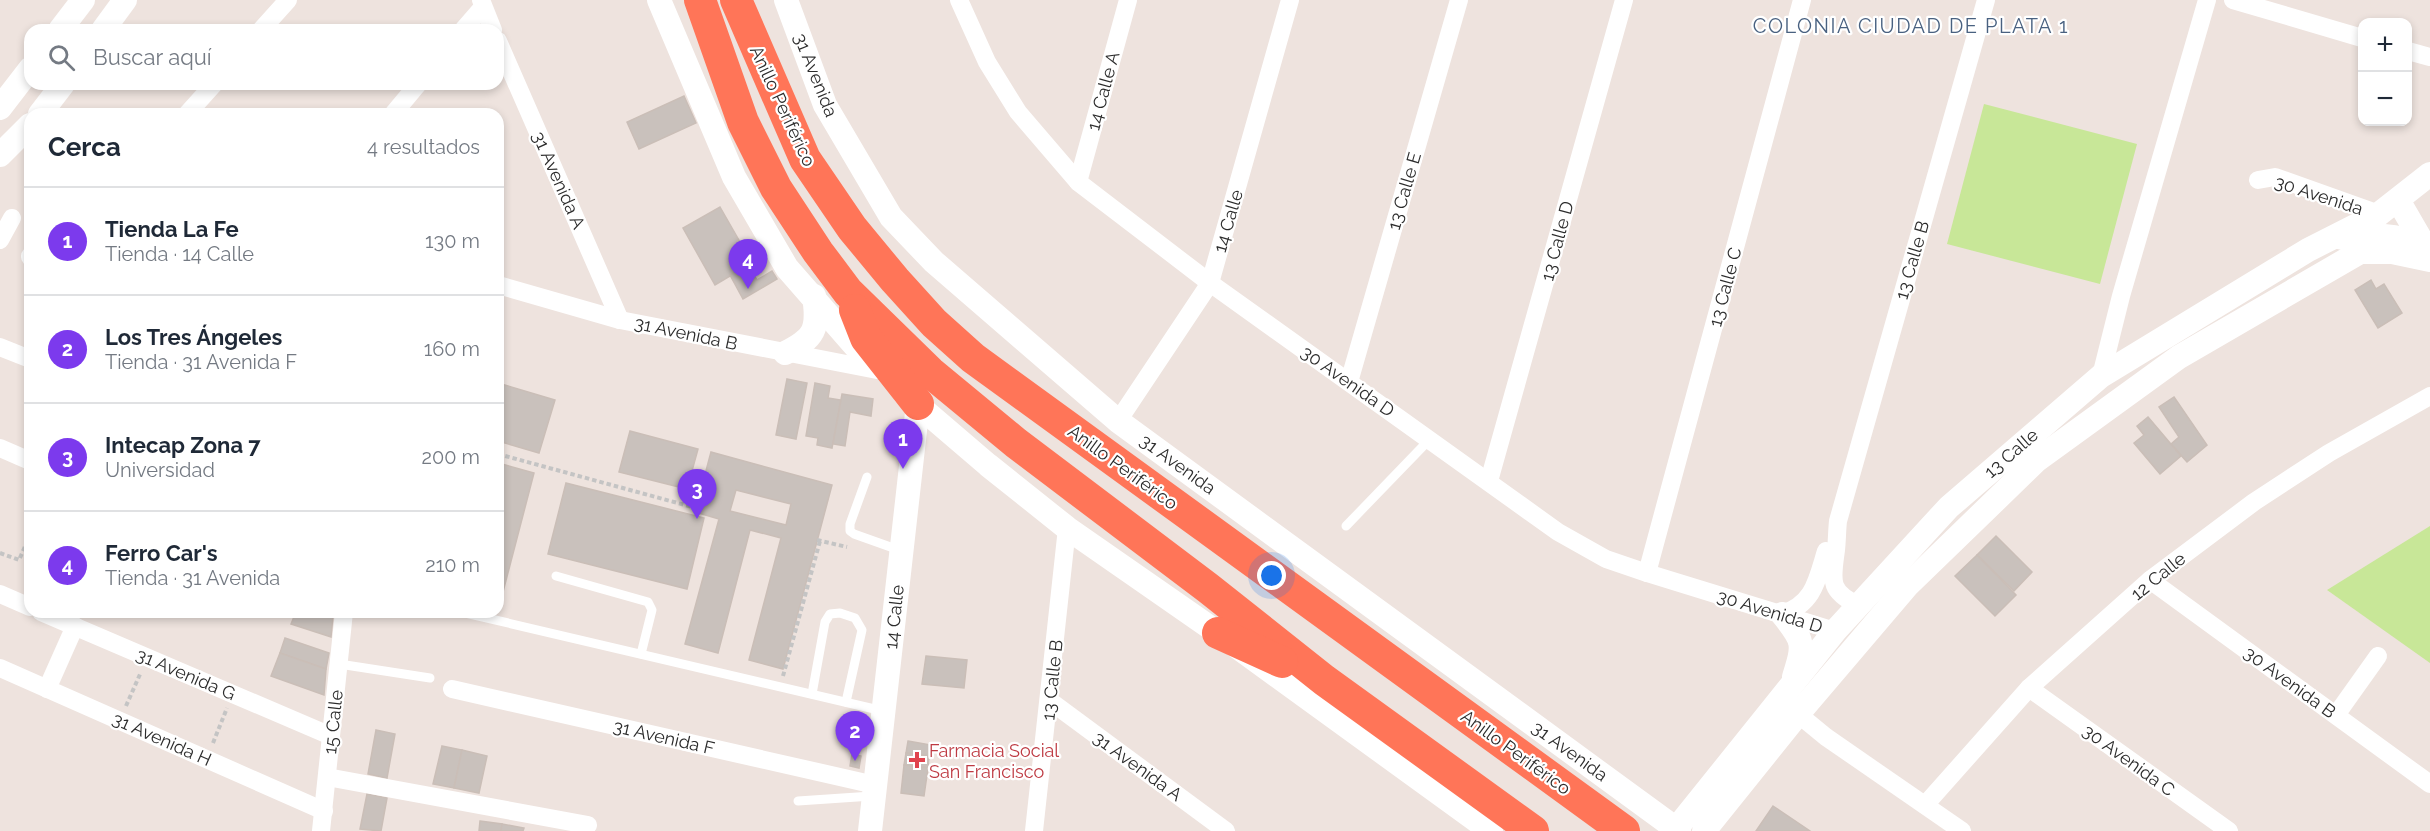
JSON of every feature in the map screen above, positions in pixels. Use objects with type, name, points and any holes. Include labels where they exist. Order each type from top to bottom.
[{"type":"highway","name":"Anillo Periférico","points":[[700,0],[744,122],[776,188],[818,252],[848,292],[930,372],[1016,442],[1208,588],[1324,680],[1533,831]]},
{"type":"highway","name":"Anillo Periférico","points":[[736,0],[805,159],[852,228],[934,323],[999,378],[1624,831]]},
{"type":"highway","points":[[848,292],[866,339],[918,404]]},
{"type":"highway","points":[[1218,633],[1324,680]]},
{"type":"street","points":[[64,24],[82,0]]},
{"type":"street","points":[[107,24],[125,0]]},
{"type":"street","points":[[266,24],[288,0]]},
{"type":"street","points":[[659,0],[734,177],[787,268],[877,370],[988,465],[1067,528],[1218,633],[1491,831]]},
{"type":"street","name":"31 Avenida","points":[[786,0],[825,105],[891,217],[934,262],[1118,421],[1677,830]]},
{"type":"street","name":"14 Calle A","points":[[1078,182],[1128,0]]},
{"type":"street","name":"14 Calle","points":[[1118,421],[1210,283],[1290,0]]},
{"type":"street","name":"13 Calle E","points":[[1349,382],[1459,0]]},
{"type":"street","name":"13 Calle D","points":[[1489,481],[1624,0]]},
{"type":"street","name":"13 Calle C","points":[[1647,573],[1802,0]]},
{"type":"street","name":"13 Calle B","points":[[1782,615],[1797,610],[1808,598],[1838,521],[1986,0]]},
{"type":"street","points":[[2101,376],[2121,296],[2207,0]]},
{"type":"street","points":[[2233,0],[2358,37]]},
{"type":"street","name":"30 Avenida D","points":[[961,2],[987,62],[1018,112],[1078,182],[1210,283],[1558,532],[1606,559],[1835,631]]},
{"type":"street","points":[[467,24],[482,3]]},
{"type":"street","points":[[482,3],[491,24]]},
{"type":"street","points":[[2412,52],[2430,57]]},
{"type":"street","name":"31 Avenida A","points":[[504,55],[620,320]]},
{"type":"street","points":[[1,104],[24,76]]},
{"type":"street","points":[[45,108],[58,90]]},
{"type":"street","points":[[192,108],[209,90]]},
{"type":"street","points":[[398,108],[413,90]]},
{"type":"street","points":[[0,155],[24,131]]},
{"type":"street","name":"13 Calle","points":[[1677,830],[1835,631],[1949,507],[2101,376],[2308,250],[2379,214],[2430,174]]},
{"type":"street","name":"30 Avenida","points":[[2258,180],[2275,177],[2379,214]]},
{"type":"street","points":[[2398,200],[2428,253]]},
{"type":"street","points":[[0,240],[12,218]]},
{"type":"street","points":[[2331,239],[2383,235],[2406,237],[2428,253]]},
{"type":"street","name":"13 Calle","points":[[1704,831],[1798,714],[1907,586],[2037,460],[2179,357],[2360,252],[2428,253]]},
{"type":"street","name":"31 Avenida B","points":[[504,287],[620,320],[877,370]]},
{"type":"street","points":[[784,353],[807,339],[814,329],[817,318],[814,296]]},
{"type":"street","points":[[0,347],[24,357]]},
{"type":"street","name":"12 Calle","points":[[1925,805],[2029,688],[2150,580],[2254,502],[2329,453],[2430,396]]},
{"type":"street","name":"14 Calle","points":[[870,831],[918,404]]},
{"type":"street","points":[[0,448],[24,458]]},
{"type":"street","name":"13 Calle B","points":[[1838,521],[1832,571],[1836,591],[1846,600],[1858,605]]},
{"type":"street","name":"13 Calle B","points":[[1035,831],[1067,528]]},
{"type":"street","name":"30 Avenida B","points":[[2150,580],[2430,784]]},
{"type":"street","points":[[0,594],[24,604]]},
{"type":"street","points":[[1782,615],[1798,633],[1802,649],[1791,685]]},
{"type":"street","name":"31 Avenida G","points":[[56,618],[331,736]]},
{"type":"street","name":"15 Calle","points":[[321,831],[343,618]]},
{"type":"street","points":[[47,689],[75,626]]},
{"type":"street","points":[[2336,715],[2378,656]]},
{"type":"street","name":"31 Avenida H","points":[[0,668],[324,811]]},
{"type":"street","name":"30 Avenida C","points":[[2029,688],[2229,831]]},
{"type":"street","name":"31 Avenida F","points":[[452,690],[875,790]]},
{"type":"street","name":"31 Avenida A","points":[[1050,701],[1226,831]]},
{"type":"street","points":[[1798,714],[1826,737],[1962,831]]},
{"type":"street","points":[[327,777],[588,825]]},
{"type":"lane","points":[[1346,526],[1430,439]]},
{"type":"lane","points":[[867,477],[850,524],[850,531],[901,551]]},
{"type":"lane","points":[[556,576],[648,602],[652,610],[641,654]]},
{"type":"lane","points":[[812,694],[825,621],[830,614],[840,613],[855,618],[862,630],[846,702]]},
{"type":"lane","points":[[487,618],[883,711]]},
{"type":"lane","points":[[339,664],[430,678]]},
{"type":"lane","points":[[798,801],[875,790]]},
{"type":"path","points":[[504,456],[696,508]]},
{"type":"path","points":[[780,687],[820,541]]},
{"type":"path","points":[[0,553],[19,560],[24,549]]},
{"type":"path","points":[[119,720],[147,657]]},
{"type":"path","points":[[206,759],[234,694]]},
{"type":"green space","points":[[1984,104],[2137,144],[2100,284],[1947,244]]},
{"type":"green space","points":[[2430,526],[2430,663],[2327,590]]},
{"type":"building","points":[[684,96],[696,123],[639,149],[627,122]]},
{"type":"building","points":[[720,207],[752,263],[715,285],[683,228]]},
{"type":"building","points":[[748,264],[757,280],[772,271],[777,279],[743,299],[730,275]]},
{"type":"building","points":[[2371,280],[2376,289],[2384,284],[2402,313],[2378,328],[2355,290]]},
{"type":"building","points":[[787,379],[807,383],[796,439],[776,435]]},
{"type":"building","points":[[815,383],[830,386],[828,398],[841,400],[832,448],[817,445],[818,438],[806,436]]},
{"type":"building","points":[[504,385],[555,400],[539,453],[504,443]]},
{"type":"building","points":[[842,394],[873,399],[871,416],[850,412],[845,446],[833,444]]},
{"type":"building","points":[[2174,397],[2207,445],[2187,462],[2171,444],[2179,437],[2159,407]]},
{"type":"building","points":[[2148,417],[2181,456],[2160,474],[2134,443],[2144,435],[2137,426]]},
{"type":"building","points":[[630,431],[698,449],[687,489],[619,472]]},
{"type":"building","points":[[711,452],[832,485],[783,669],[749,660],[781,538],[750,530],[718,653],[685,644],[719,519],[695,512]],"holes":[[[736,490],[791,504],[786,525],[730,511]]]},
{"type":"building","points":[[504,465],[534,473],[504,588]]},
{"type":"building","points":[[566,483],[704,518],[687,589],[548,554]]},
{"type":"building","points":[[1996,536],[2032,572],[2014,591],[1977,555]]},
{"type":"building","points":[[1977,555],[2016,595],[1995,616],[1955,576]]},
{"type":"building","points":[[294,618],[333,618],[331,637],[291,624]]},
{"type":"building","points":[[285,638],[329,653],[326,669],[280,653]]},
{"type":"building","points":[[280,653],[326,669],[324,695],[271,676]]},
{"type":"building","points":[[926,656],[967,660],[964,688],[922,684]]},
{"type":"building","points":[[376,730],[395,734],[387,778],[368,774]]},
{"type":"building","points":[[908,741],[931,745],[929,756],[906,753]]},
{"type":"building","points":[[442,746],[462,750],[454,788],[433,784]]},
{"type":"building","points":[[462,750],[487,756],[479,793],[454,788]]},
{"type":"building","name":"Farmacia Social San Francisco","points":[[906,753],[929,756],[928,768],[904,765]]},
{"type":"building","points":[[852,754],[861,756],[859,768],[850,766]]},
{"type":"building","points":[[904,765],[928,768],[924,796],[901,793]]},
{"type":"building","points":[[367,794],[387,798],[381,831],[360,829]]},
{"type":"building","points":[[1773,806],[1810,831],[1756,831]]},
{"type":"building","points":[[480,821],[502,824],[501,831],[479,831]]},
{"type":"building","points":[[502,824],[524,828],[523,831],[501,831]]},
{"type":"place","name":"Ferro Car's","points":[[748,289]]},
{"type":"place","name":"Tienda La Fe","points":[[903,469]]},
{"type":"place","name":"Intecap Zona 7","points":[[697,519]]},
{"type":"place","name":"Farmacia Social San Francisco","points":[[917,760]]},
{"type":"place","name":"Los Tres Ángeles","points":[[855,761]]},
{"type":"district","name":"COLONIA CIUDAD DE PLATA 1","points":[[1911,26]]}]
